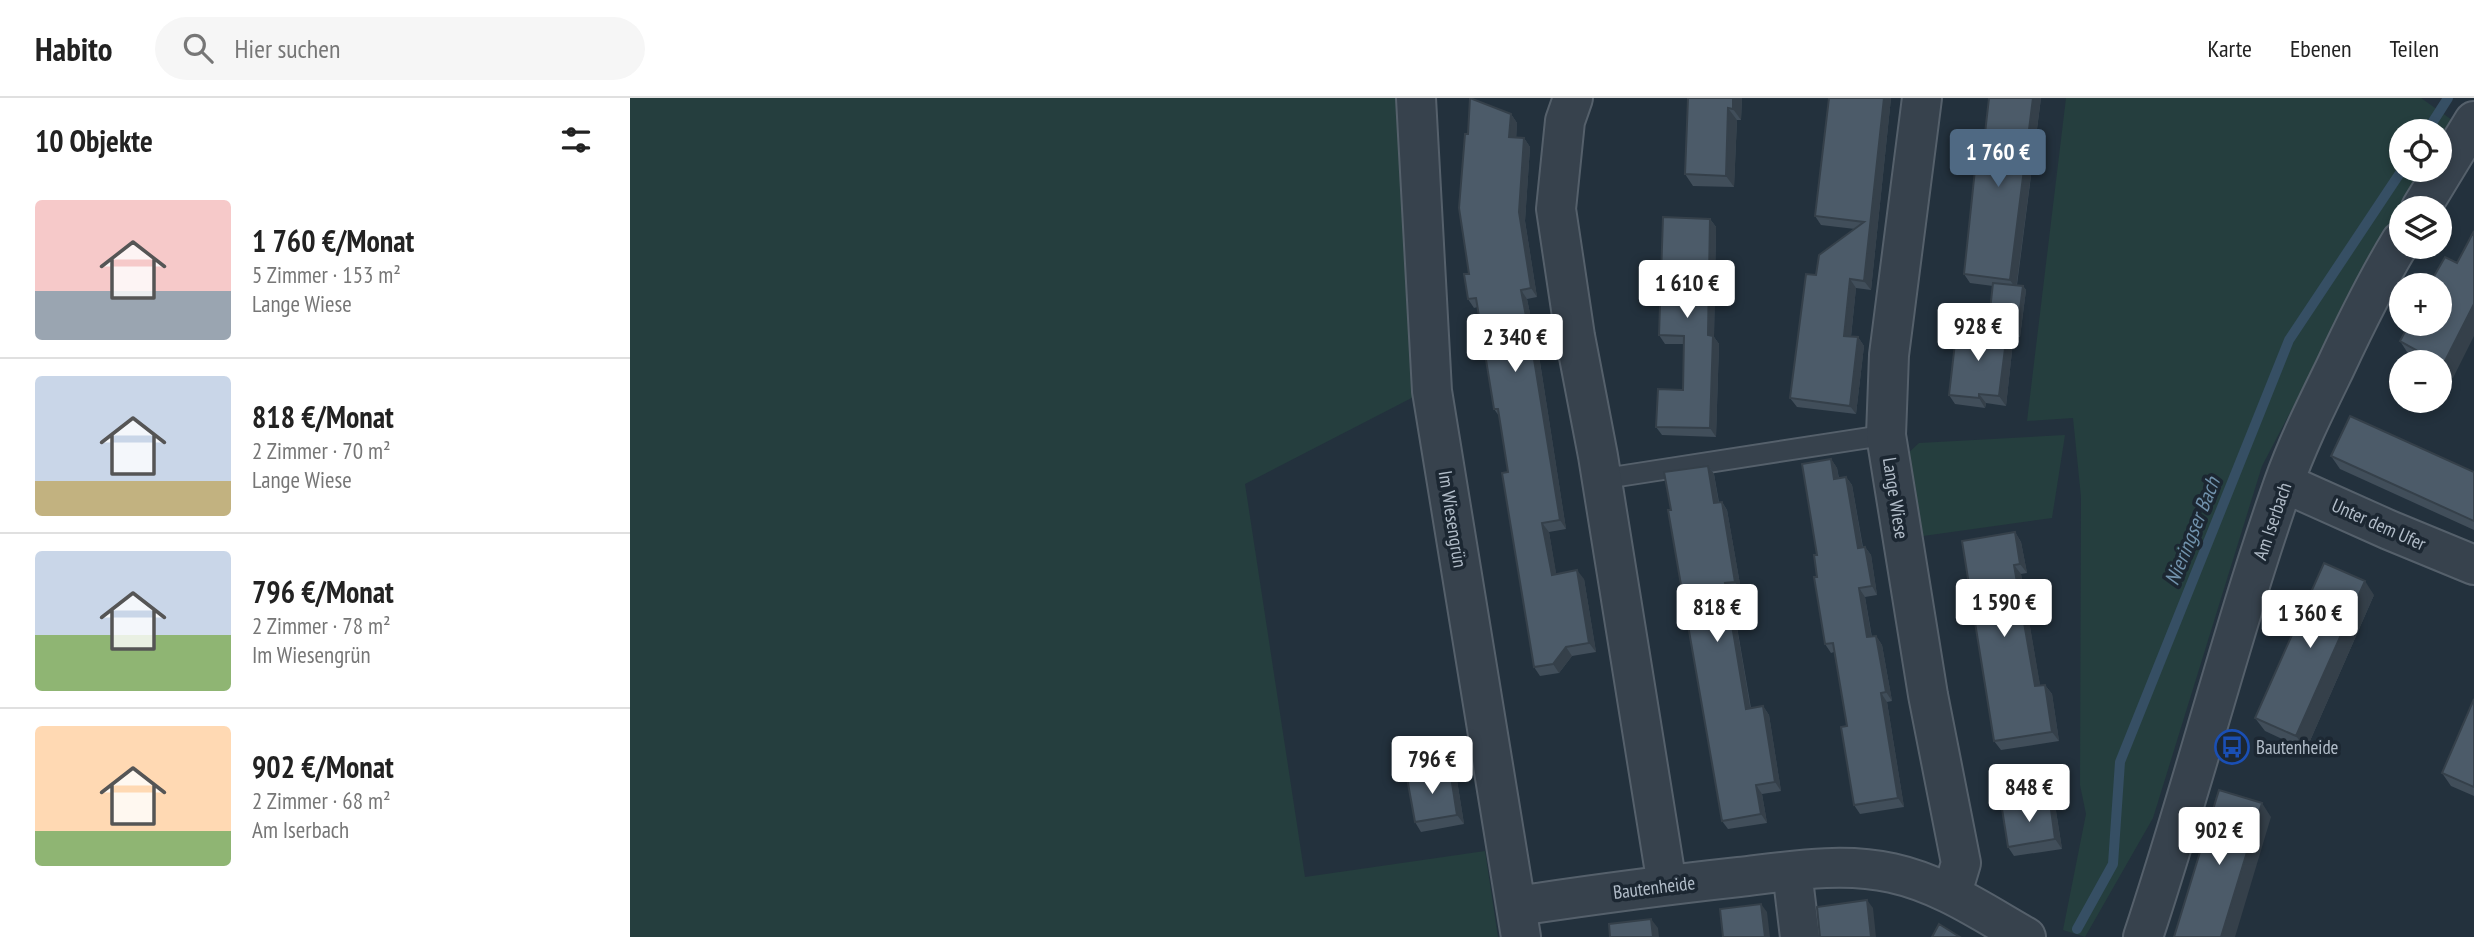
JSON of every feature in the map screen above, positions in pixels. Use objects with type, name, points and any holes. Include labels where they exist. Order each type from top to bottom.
[{"type":"street","name":"Im Wiesengrün","points":[[1416,98],[1432,391],[1519,921]]},
{"type":"street","points":[[1573,98],[1565,121],[1556,209],[1667,885]]},
{"type":"street","name":"Lange Wiese","points":[[1922,98],[1889,355],[1886,435],[1928,695],[1961,863],[1952,893]]},
{"type":"street","points":[[2428,196],[2474,121]]},
{"type":"street","name":"Am Iserbach","points":[[2143,937],[2206,739],[2244,605],[2284,484],[2307,425],[2374,285],[2390,259]]},
{"type":"street","name":"Unter dem Ufer","points":[[2284,484],[2474,565]]},
{"type":"street","name":"Bautenheide","points":[[1519,921],[1667,885],[1830,867],[1892,873],[1952,893],[2026,937]]},
{"type":"street","points":[[1792,871],[1800,937]]},
{"type":"lane","points":[[1602,479],[1886,435]]},
{"type":"green space","points":[[630,98],[1423,98],[1429,389],[1245,484],[1305,877],[1485,851],[1498,937],[630,937]]},
{"type":"green space","points":[[2066,98],[2421,98],[2451,119],[2389,119],[2389,182],[2417,182],[2409,196],[2389,196],[2389,230],[2262,466],[2153,818],[2085,937],[2063,930],[2086,814],[2080,785],[2081,497],[2073,418],[2027,421]]},
{"type":"green space","points":[[2065,435],[2052,518],[1916,537],[1905,456],[1919,443]]},
{"type":"building","points":[[1470,98],[1511,114],[1509,137],[1524,138],[1519,212],[1531,288],[1521,290],[1560,520],[1542,523],[1552,575],[1577,570],[1589,643],[1566,647],[1553,664],[1534,667],[1502,473],[1508,472],[1498,409],[1494,409],[1476,298],[1468,299],[1464,274],[1469,274],[1459,208]]},
{"type":"building","points":[[1688,98],[1733,98],[1733,109],[1728,108],[1726,176],[1685,174]]},
{"type":"building","points":[[1829,98],[1884,98],[1864,281],[1850,279],[1844,336],[1858,337],[1850,406],[1790,398],[1806,274],[1816,275],[1819,255],[1864,222],[1815,216]]},
{"type":"building","points":[[1989,98],[2033,98],[2010,280],[1964,274],[1978,141],[1984,142]]},
{"type":"building","points":[[1663,217],[1710,219],[1708,335],[1713,336],[1710,428],[1656,427],[1658,389],[1683,390],[1684,336],[1659,335]]},
{"type":"building","points":[[2474,231],[2474,304],[2451,350],[2416,350],[2400,341],[2403,336],[2452,336],[2452,273],[2436,273],[2444,259],[2457,263]]},
{"type":"building","points":[[1993,283],[2023,286],[2017,332],[1988,329]]},
{"type":"building","points":[[1957,326],[2007,333],[1999,396],[1979,394],[1979,398],[1949,395]]},
{"type":"building","points":[[2350,416],[2474,472],[2474,521],[2331,456]]},
{"type":"building","points":[[1831,459],[1834,479],[1846,477],[1858,548],[1865,547],[1872,586],[1859,588],[1867,637],[1876,636],[1886,692],[1881,693],[1898,798],[1854,805],[1841,727],[1847,726],[1833,643],[1825,644],[1814,577],[1817,577],[1814,555],[1817,555],[1802,464]]},
{"type":"building","points":[[1708,466],[1714,503],[1722,502],[1735,582],[1725,583],[1746,709],[1763,706],[1775,782],[1756,785],[1761,814],[1722,821],[1668,510],[1671,510],[1664,472]]},
{"type":"building","points":[[2015,532],[2020,564],[2014,565],[2035,686],[2045,685],[2052,732],[1994,741],[1962,541]]},
{"type":"building","points":[[2324,563],[2365,581],[2296,736],[2255,718]]},
{"type":"building","points":[[2474,699],[2474,787],[2442,773]]},
{"type":"building","points":[[1450,770],[1457,815],[1415,822],[1407,778]]},
{"type":"building","points":[[2219,790],[2262,803],[2221,937],[2174,937]]},
{"type":"building","points":[[2050,802],[2055,839],[2008,847],[2002,809]]},
{"type":"building","points":[[1867,900],[1871,937],[1820,937],[1817,907]]},
{"type":"building","points":[[1761,904],[1765,937],[1723,937],[1720,909]]},
{"type":"building","points":[[1651,919],[1653,937],[1610,937],[1609,924]]},
{"type":"building","points":[[1939,924],[1960,937],[1932,937]]},
{"type":"waterway","name":"Nieringser Bach","points":[[2435,119],[2448,98]]},
{"type":"waterway","name":"Nieringser Bach","points":[[2077,929],[2113,864],[2120,762],[2289,340],[2394,182]]},
{"type":"place","name":"Bautenheide","points":[[2232,747]]}]
